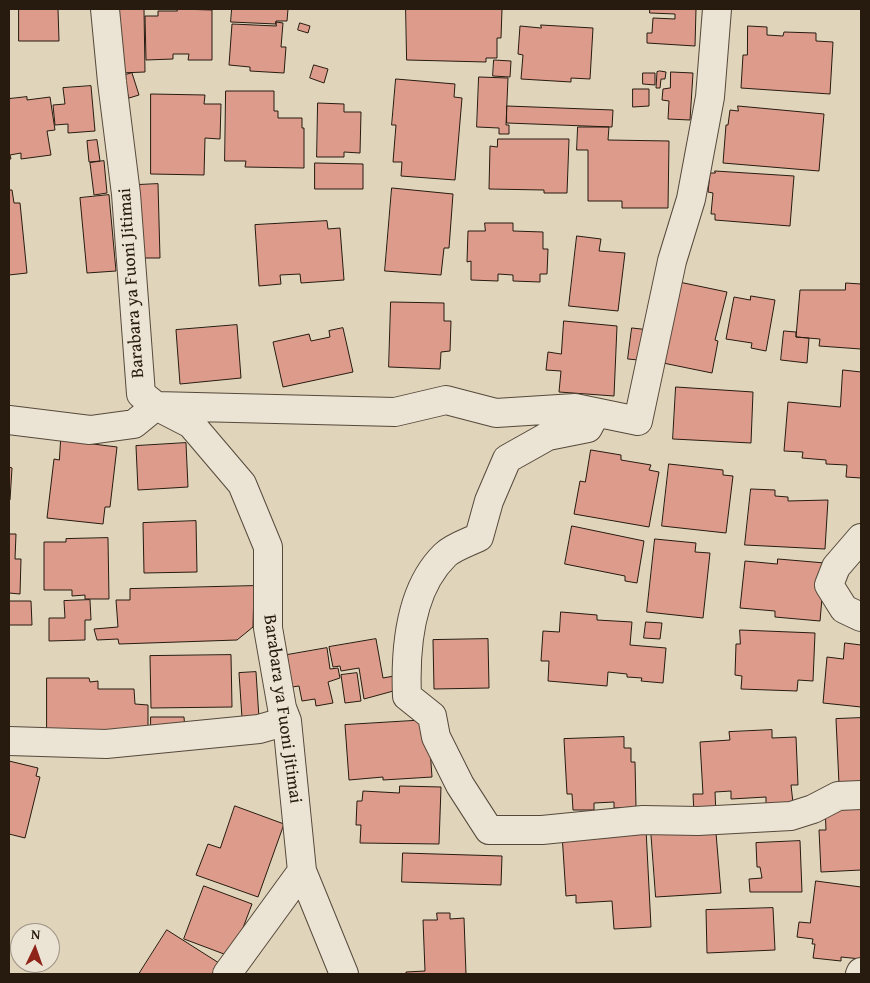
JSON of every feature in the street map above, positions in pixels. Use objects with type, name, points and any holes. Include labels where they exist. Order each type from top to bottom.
[{"type":"street","name":"Barabara ya Fuoni Jitimai","points":[[105,9],[126,194],[141,394],[156,406],[191,424],[242,484],[268,547],[268,628],[282,708],[287,721],[302,871],[344,974]]},
{"type":"street","points":[[9,420],[90,430],[134,424],[156,406],[395,412],[446,400],[496,413],[575,408],[638,421],[672,261],[691,199],[710,97],[717,9]]},
{"type":"street","points":[[596,413],[588,428],[548,436],[507,459],[489,501],[479,537],[446,554],[426,581],[410,628],[406,676],[407,696],[432,716],[436,738],[460,785],[489,830],[542,830],[643,820],[698,821],[791,816],[813,809],[838,796],[861,795]]},
{"type":"street","points":[[861,538],[836,567],[829,585],[844,609],[861,617]]},
{"type":"street","points":[[9,741],[106,744],[259,729],[287,721]]},
{"type":"street","points":[[227,974],[302,871]]},
{"type":"building","points":[[19,9],[58,9],[59,41],[19,41]]},
{"type":"building","points":[[119,9],[144,9],[145,72],[120,73]]},
{"type":"building","points":[[177,9],[212,10],[212,60],[188,60],[189,54],[173,54],[173,59],[146,60],[145,16],[158,16],[158,11],[177,11]]},
{"type":"building","points":[[232,9],[288,9],[287,21],[276,21],[276,24],[231,22]]},
{"type":"building","points":[[406,9],[502,9],[501,38],[497,38],[497,58],[486,58],[486,62],[407,60]]},
{"type":"building","points":[[650,9],[696,9],[695,46],[647,43],[647,33],[652,33],[653,18],[675,19],[675,14],[650,13]]},
{"type":"building","points":[[276,22],[283,23],[281,47],[286,47],[284,73],[250,71],[250,67],[229,65],[232,24],[276,26]]},
{"type":"building","points":[[300,23],[310,26],[308,33],[298,30]]},
{"type":"building","points":[[541,25],[593,28],[590,79],[571,78],[571,82],[521,79],[523,55],[518,54],[520,26],[541,28]]},
{"type":"building","points":[[748,26],[767,27],[767,35],[783,36],[784,32],[816,33],[816,41],[833,42],[830,94],[741,88],[743,55],[747,55]]},
{"type":"building","points":[[494,60],[511,61],[510,77],[493,76]]},
{"type":"building","points":[[314,65],[328,69],[324,83],[310,78]]},
{"type":"building","points":[[657,72],[666,72],[665,79],[661,79],[660,88],[656,88]]},
{"type":"building","points":[[671,72],[693,73],[690,120],[668,119],[669,101],[662,100],[663,89],[670,88]]},
{"type":"building","points":[[132,73],[139,95],[129,98],[122,76]]},
{"type":"building","points":[[643,73],[655,73],[655,85],[643,84]]},
{"type":"building","points":[[479,77],[508,78],[506,125],[509,125],[509,134],[499,134],[499,128],[477,127]]},
{"type":"building","points":[[396,79],[455,84],[454,97],[462,98],[455,180],[401,176],[402,162],[393,162],[396,125],[392,125]]},
{"type":"building","points":[[91,86],[95,131],[68,133],[68,124],[55,125],[53,105],[65,104],[63,88]]},
{"type":"building","points":[[633,89],[649,89],[649,106],[633,107]]},
{"type":"building","points":[[226,91],[274,91],[274,111],[278,111],[278,118],[302,118],[302,128],[304,128],[304,168],[245,167],[246,161],[225,161]]},
{"type":"building","points":[[151,94],[205,95],[204,104],[221,104],[220,139],[205,138],[204,175],[151,174]]},
{"type":"building","points":[[27,97],[27,100],[50,97],[55,130],[47,131],[51,155],[21,159],[21,153],[10,155],[11,159],[9,159],[9,99]]},
{"type":"building","points":[[318,103],[344,104],[344,112],[361,112],[360,153],[344,152],[344,157],[317,157]]},
{"type":"building","points":[[507,106],[613,110],[612,127],[507,123]]},
{"type":"building","points":[[738,106],[824,114],[819,171],[723,163],[726,125],[728,125],[730,110],[738,111]]},
{"type":"building","points":[[578,127],[609,127],[608,140],[669,141],[668,208],[622,208],[622,201],[588,201],[588,150],[577,150]]},
{"type":"building","points":[[498,139],[569,139],[567,193],[544,193],[544,190],[489,189],[490,146],[497,147]]},
{"type":"building","points":[[97,140],[100,161],[89,162],[87,141]]},
{"type":"building","points":[[104,161],[107,193],[94,195],[90,163]]},
{"type":"building","points":[[315,163],[363,164],[363,189],[315,189]]},
{"type":"building","points":[[715,171],[794,176],[790,226],[715,220],[715,214],[711,214],[713,193],[708,192],[710,173],[715,173]]},
{"type":"building","points":[[158,184],[160,258],[139,258],[137,185]]},
{"type":"building","points":[[392,188],[453,194],[449,248],[444,248],[441,275],[385,271]]},
{"type":"building","points":[[9,190],[12,190],[14,203],[20,203],[27,273],[9,275]]},
{"type":"building","points":[[109,195],[116,271],[87,273],[80,198]]},
{"type":"building","points":[[327,221],[328,229],[340,228],[344,280],[301,283],[300,274],[280,275],[281,284],[259,286],[255,225]]},
{"type":"building","points":[[485,223],[513,223],[513,231],[543,232],[543,249],[548,249],[547,274],[540,274],[540,282],[513,281],[513,275],[498,274],[498,281],[471,280],[471,261],[467,262],[468,231],[485,231]]},
{"type":"building","points":[[577,236],[601,239],[599,251],[625,253],[618,311],[569,306]]},
{"type":"building","points":[[679,282],[727,292],[715,340],[718,341],[712,373],[663,363]]},
{"type":"building","points":[[846,283],[861,284],[861,349],[819,346],[820,339],[796,337],[800,290],[845,290]]},
{"type":"building","points":[[751,296],[775,300],[766,351],[751,348],[752,343],[726,339],[734,297],[750,300]]},
{"type":"building","points":[[391,302],[444,303],[444,321],[451,321],[450,351],[441,352],[440,369],[389,367]]},
{"type":"building","points":[[564,321],[617,326],[614,396],[559,392],[561,371],[546,370],[548,352],[561,354]]},
{"type":"building","points":[[237,325],[241,378],[180,384],[176,330]]},
{"type":"building","points":[[343,328],[353,372],[283,387],[273,342],[309,334],[311,341],[330,337],[329,331]]},
{"type":"building","points":[[632,328],[650,330],[648,361],[628,359]]},
{"type":"building","points":[[784,331],[796,332],[796,337],[809,338],[807,363],[781,360]]},
{"type":"building","points":[[843,370],[861,372],[861,478],[846,477],[847,465],[826,464],[826,460],[802,458],[803,452],[784,451],[788,402],[840,407]]},
{"type":"building","points":[[676,387],[753,392],[751,443],[673,439]]},
{"type":"building","points":[[61,440],[117,447],[110,507],[105,507],[103,524],[47,518],[54,459],[59,460]]},
{"type":"building","points":[[186,443],[188,487],[138,490],[136,446]]},
{"type":"building","points":[[591,450],[621,455],[621,460],[651,465],[649,470],[659,472],[649,527],[574,514],[580,481],[585,482]]},
{"type":"building","points":[[669,464],[723,470],[723,475],[733,476],[726,533],[662,526]]},
{"type":"building","points":[[9,467],[12,468],[10,500],[9,499]]},
{"type":"building","points":[[751,489],[775,490],[775,496],[788,497],[788,501],[828,500],[825,549],[745,545]]},
{"type":"building","points":[[196,521],[197,572],[144,573],[143,523]]},
{"type":"building","points":[[572,526],[644,541],[637,583],[625,581],[625,576],[565,564]]},
{"type":"building","points":[[9,534],[16,534],[15,559],[21,559],[20,594],[9,593]]},
{"type":"building","points":[[108,538],[109,599],[85,599],[85,595],[72,596],[72,590],[44,590],[44,542],[66,542],[66,539]]},
{"type":"building","points":[[655,539],[696,543],[695,552],[710,553],[703,618],[647,612]]},
{"type":"building","points":[[778,559],[825,563],[820,621],[775,617],[775,611],[740,608],[745,561],[777,564]]},
{"type":"building","points":[[254,586],[253,627],[237,640],[119,644],[118,639],[97,640],[94,629],[118,627],[116,600],[130,600],[130,589]]},
{"type":"building","points":[[90,600],[91,620],[85,620],[85,640],[49,641],[49,618],[65,618],[64,601]]},
{"type":"building","points":[[9,601],[31,601],[32,625],[9,625]]},
{"type":"building","points":[[561,612],[597,615],[597,620],[632,622],[630,645],[666,648],[663,683],[641,681],[642,678],[627,677],[627,674],[608,672],[607,686],[548,681],[549,661],[541,661],[543,631],[559,632]]},
{"type":"building","points":[[646,622],[662,623],[660,639],[644,638]]},
{"type":"building","points":[[740,630],[815,633],[813,681],[798,680],[797,691],[741,689],[742,676],[735,675],[736,644],[740,644]]},
{"type":"building","points":[[376,639],[383,678],[394,676],[397,690],[364,699],[359,668],[341,671],[340,666],[333,667],[329,647]]},
{"type":"building","points":[[488,639],[489,688],[434,689],[433,640]]},
{"type":"building","points":[[845,643],[861,645],[861,707],[823,703],[827,657],[843,659]]},
{"type":"building","points":[[327,648],[330,669],[338,668],[340,678],[328,682],[333,703],[316,706],[315,699],[302,701],[299,686],[292,687],[287,655]]},
{"type":"building","points":[[231,655],[232,707],[151,708],[150,656]]},
{"type":"building","points":[[256,672],[259,718],[242,718],[239,673]]},
{"type":"building","points":[[357,673],[361,701],[345,703],[341,675]]},
{"type":"building","points":[[47,678],[89,678],[90,682],[98,681],[98,689],[134,689],[135,704],[148,705],[148,730],[47,733]]},
{"type":"building","points":[[151,717],[184,717],[185,730],[151,730]]},
{"type":"building","points":[[861,718],[861,783],[839,784],[836,719]]},
{"type":"building","points":[[428,720],[432,777],[383,780],[383,777],[349,780],[345,725]]},
{"type":"building","points":[[772,730],[772,738],[796,737],[798,785],[791,785],[793,803],[766,804],[766,797],[731,799],[731,791],[715,792],[716,814],[694,814],[693,794],[703,794],[700,742],[730,740],[729,732]]},
{"type":"building","points":[[624,737],[624,748],[631,748],[631,762],[635,762],[636,807],[614,808],[614,802],[594,803],[594,810],[573,810],[572,794],[567,794],[564,739]]},
{"type":"building","points":[[9,761],[38,768],[36,776],[40,777],[25,838],[9,834]]},
{"type":"building","points":[[400,786],[441,787],[439,844],[360,843],[361,825],[356,825],[357,801],[362,801],[363,791],[399,793]]},
{"type":"building","points":[[861,800],[861,870],[821,872],[819,830],[826,830],[825,806]]},
{"type":"building","points":[[235,806],[284,824],[258,897],[196,875],[208,844],[220,848]]},
{"type":"building","points":[[646,829],[651,927],[614,929],[612,901],[576,903],[576,895],[566,896],[562,834]]},
{"type":"building","points":[[651,830],[716,833],[721,893],[656,897]]},
{"type":"building","points":[[800,841],[802,892],[750,892],[749,879],[762,878],[760,867],[757,867],[756,843]]},
{"type":"building","points":[[403,853],[502,856],[501,885],[402,882]]},
{"type":"building","points":[[816,881],[861,887],[861,959],[841,957],[841,961],[813,958],[815,944],[812,944],[813,939],[797,937],[799,922],[810,923]]},
{"type":"building","points":[[204,886],[252,904],[232,957],[184,939]]},
{"type":"building","points":[[773,908],[775,950],[707,953],[706,910]]},
{"type":"building","points":[[437,913],[450,913],[450,919],[464,918],[466,974],[406,974],[406,972],[425,971],[423,920],[437,920]]},
{"type":"building","points":[[167,930],[219,963],[212,974],[139,974]]}]
